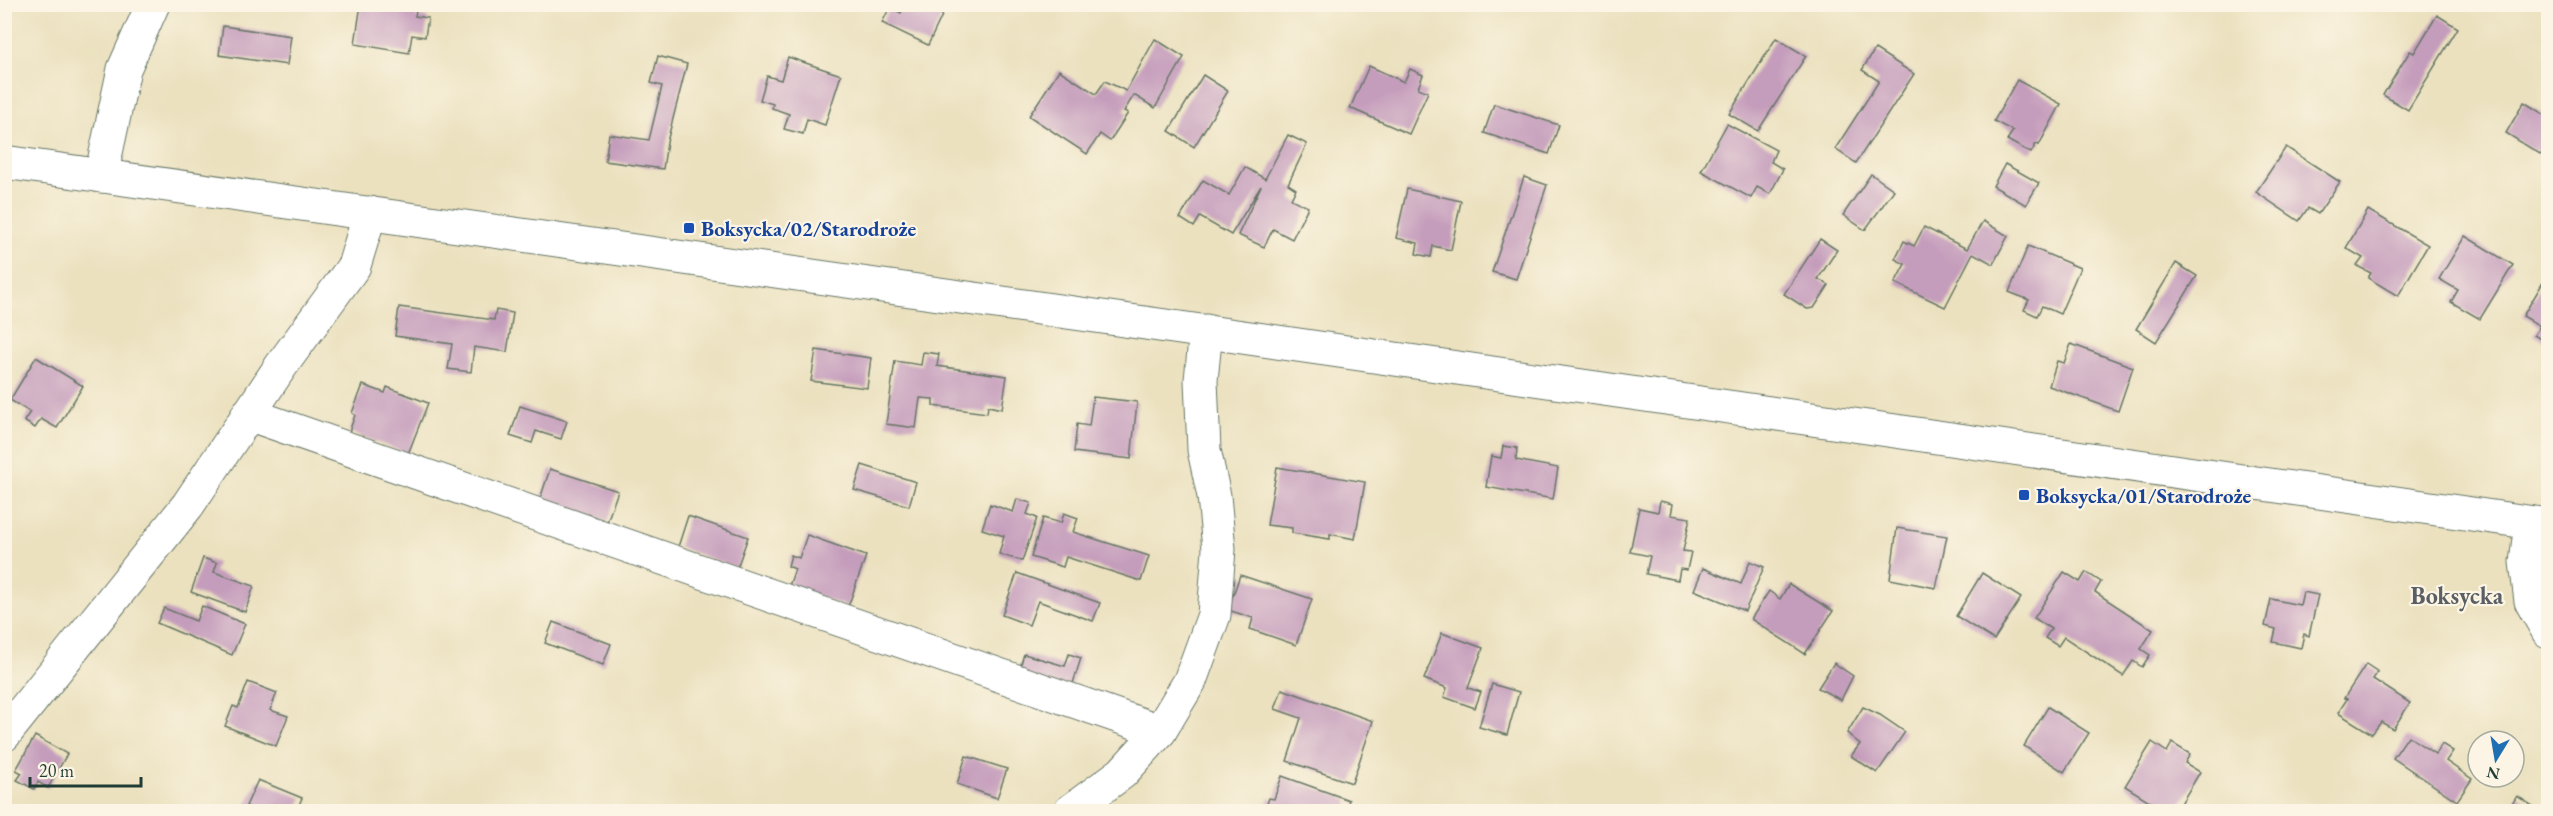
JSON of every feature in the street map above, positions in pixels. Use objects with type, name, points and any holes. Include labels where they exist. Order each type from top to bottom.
[{"type":"main road","points":[[101,176],[124,69],[153,4]]},
{"type":"main road","points":[[4,162],[1206,331],[2540,524],[2526,562],[2531,601],[2548,631]]},
{"type":"main road","points":[[4,735],[188,505],[248,414],[354,266],[370,213]]},
{"type":"main road","points":[[1070,812],[1122,773],[1160,731],[1190,681],[1214,615],[1219,549],[1214,496],[1204,450],[1201,380],[1206,331]]},
{"type":"main road","points":[[248,414],[1160,731]]},
{"type":"building","points":[[361,4],[417,4],[415,16],[428,18],[425,37],[412,35],[409,53],[355,44]]},
{"type":"building","points":[[905,4],[942,4],[946,7],[928,45],[882,23],[890,7],[901,13]]},
{"type":"building","points":[[2437,15],[2458,28],[2408,110],[2383,95],[2410,51],[2414,53]]},
{"type":"building","points":[[223,26],[291,36],[287,65],[219,55]]},
{"type":"building","points":[[1776,38],[1806,56],[1758,131],[1729,114]]},
{"type":"building","points":[[1155,39],[1184,57],[1155,108],[1134,95],[1124,111],[1128,113],[1110,141],[1100,134],[1087,154],[1029,116],[1059,70],[1096,94],[1105,81],[1126,91]]},
{"type":"building","points":[[1875,49],[1914,74],[1856,163],[1835,149],[1879,81],[1862,70]]},
{"type":"building","points":[[658,56],[687,64],[667,142],[663,169],[605,161],[609,134],[649,140],[662,86],[651,83]]},
{"type":"building","points":[[788,57],[841,75],[825,125],[807,119],[803,134],[784,129],[789,114],[772,108],[773,104],[760,100],[767,76],[781,80]]},
{"type":"building","points":[[1369,66],[1404,82],[1410,69],[1423,75],[1418,88],[1428,92],[1409,134],[1350,108]]},
{"type":"building","points":[[1203,75],[1228,91],[1194,147],[1169,131]]},
{"type":"building","points":[[2017,80],[2061,104],[2039,145],[2036,144],[2031,153],[2007,140],[2013,131],[1994,121]]},
{"type":"building","points":[[2524,102],[2548,117],[2548,159],[2506,133]]},
{"type":"building","points":[[1494,104],[1559,125],[1549,154],[1484,133]]},
{"type":"building","points":[[1727,124],[1776,150],[1771,162],[1783,169],[1770,194],[1757,187],[1751,198],[1701,171]]},
{"type":"building","points":[[1288,135],[1307,144],[1288,184],[1296,189],[1291,199],[1308,207],[1292,239],[1273,229],[1264,247],[1238,235],[1261,186],[1231,235],[1200,217],[1194,227],[1180,218],[1203,180],[1229,195],[1245,167],[1265,179]]},
{"type":"building","points":[[2286,147],[2340,182],[2318,214],[2308,208],[2299,221],[2256,192]]},
{"type":"building","points":[[2005,164],[2039,183],[2026,205],[1993,186]]},
{"type":"building","points":[[1871,174],[1894,190],[1865,230],[1843,215]]},
{"type":"building","points":[[1524,177],[1547,185],[1516,279],[1492,272]]},
{"type":"building","points":[[1407,189],[1461,201],[1451,250],[1433,246],[1431,257],[1416,254],[1418,243],[1396,238]]},
{"type":"building","points":[[2368,210],[2428,245],[2398,296],[2368,278],[2371,273],[2357,266],[2363,258],[2346,248]]},
{"type":"building","points":[[1983,221],[2008,236],[1993,264],[1973,253],[1945,307],[1895,283],[1905,264],[1895,259],[1904,241],[1914,246],[1924,227],[1967,249]]},
{"type":"building","points":[[2465,236],[2513,265],[2480,319],[2451,302],[2458,290],[2439,279]]},
{"type":"building","points":[[1820,239],[1837,250],[1818,279],[1829,285],[1814,308],[1807,309],[1784,294]]},
{"type":"building","points":[[2028,246],[2080,268],[2060,314],[2042,306],[2037,316],[2024,310],[2029,300],[2009,292]]},
{"type":"building","points":[[2176,263],[2197,276],[2156,342],[2136,329]]},
{"type":"building","points":[[2548,274],[2548,344],[2534,335],[2540,326],[2523,316]]},
{"type":"building","points":[[399,307],[494,320],[496,310],[513,313],[507,352],[474,347],[471,372],[448,369],[452,344],[395,336]]},
{"type":"building","points":[[2071,344],[2133,367],[2118,411],[2049,386],[2057,361],[2064,363]]},
{"type":"building","points":[[816,350],[871,358],[867,388],[811,381]]},
{"type":"building","points":[[923,352],[939,354],[937,366],[1007,376],[1002,409],[988,406],[987,413],[933,406],[933,399],[920,398],[916,428],[886,424],[895,361],[921,365]]},
{"type":"building","points":[[36,357],[83,386],[57,428],[41,419],[35,428],[24,421],[30,412],[10,400]]},
{"type":"building","points":[[363,385],[385,393],[387,387],[428,403],[408,454],[349,432],[355,415],[352,413]]},
{"type":"building","points":[[1093,397],[1137,402],[1131,459],[1074,452],[1077,424],[1089,426]]},
{"type":"building","points":[[520,406],[567,421],[561,439],[536,431],[532,443],[510,436]]},
{"type":"building","points":[[1503,446],[1517,448],[1516,460],[1558,468],[1553,499],[1486,487],[1491,456],[1501,458]]},
{"type":"building","points":[[862,465],[916,482],[909,506],[854,490]]},
{"type":"building","points":[[1277,467],[1365,482],[1355,539],[1330,534],[1330,539],[1292,533],[1292,528],[1267,525]]},
{"type":"building","points":[[550,469],[618,491],[607,522],[540,499]]},
{"type":"building","points":[[1017,499],[1031,503],[1027,514],[1037,518],[1022,561],[999,554],[1004,536],[982,529],[990,504],[1013,512]]},
{"type":"building","points":[[1660,501],[1673,504],[1671,515],[1690,518],[1683,551],[1691,552],[1687,570],[1680,569],[1678,580],[1646,574],[1650,556],[1630,552],[1639,508],[1658,512]]},
{"type":"building","points":[[1064,513],[1078,518],[1073,532],[1149,556],[1141,581],[1066,557],[1063,567],[1031,557],[1043,518],[1061,523]]},
{"type":"building","points":[[688,516],[748,537],[737,568],[678,547]]},
{"type":"building","points":[[1897,528],[1947,536],[1936,588],[1890,579]]},
{"type":"building","points":[[807,535],[866,556],[848,607],[789,586],[795,569],[788,566],[791,555],[799,558]]},
{"type":"building","points":[[203,558],[217,563],[214,572],[254,586],[245,612],[191,592]]},
{"type":"building","points":[[1750,561],[1764,567],[1745,611],[1694,590],[1703,568],[1741,584]]},
{"type":"building","points":[[2064,572],[2080,582],[2086,572],[2101,582],[2095,592],[2153,630],[2141,649],[2150,655],[2142,667],[2133,661],[2123,676],[2064,637],[2058,646],[2045,638],[2051,629],[2034,618]]},
{"type":"building","points":[[1017,573],[1100,603],[1093,621],[1038,601],[1029,625],[1002,615]]},
{"type":"building","points":[[1982,573],[2021,598],[1994,640],[1956,616]]},
{"type":"building","points":[[1240,575],[1312,599],[1296,645],[1250,629],[1253,618],[1228,610]]},
{"type":"building","points":[[1789,584],[1833,611],[1805,654],[1751,619],[1769,591],[1780,599]]},
{"type":"building","points":[[2303,592],[2318,595],[2309,636],[2304,634],[2301,648],[2273,642],[2276,629],[2265,626],[2271,599],[2300,605]]},
{"type":"building","points":[[202,606],[245,624],[232,655],[157,623],[164,608],[196,621]]},
{"type":"building","points":[[553,622],[611,644],[603,665],[545,643]]},
{"type":"building","points":[[1442,633],[1483,648],[1468,688],[1481,692],[1475,708],[1444,697],[1447,688],[1424,679]]},
{"type":"building","points":[[1024,654],[1065,666],[1069,654],[1081,658],[1070,693],[1017,677]]},
{"type":"building","points":[[1834,663],[1853,676],[1841,700],[1818,688]]},
{"type":"building","points":[[2366,664],[2378,672],[2373,679],[2410,703],[2393,729],[2381,722],[2372,734],[2338,713],[2347,699],[2344,698]]},
{"type":"building","points":[[248,682],[277,693],[270,710],[288,716],[276,746],[225,726],[233,706],[238,708]]},
{"type":"building","points":[[1492,684],[1519,692],[1507,735],[1479,727]]},
{"type":"building","points":[[1282,689],[1373,721],[1352,783],[1287,761],[1301,718],[1275,709]]},
{"type":"building","points":[[1863,707],[1880,715],[1905,732],[1877,773],[1851,756],[1860,744],[1847,733]]},
{"type":"building","points":[[2048,707],[2089,733],[2064,772],[2024,746]]},
{"type":"building","points":[[35,736],[67,754],[48,788],[38,782],[34,789],[17,780],[22,773],[16,770]]},
{"type":"building","points":[[2408,736],[2435,754],[2442,744],[2453,751],[2446,761],[2466,775],[2466,788],[2457,801],[2393,758]]},
{"type":"building","points":[[2152,742],[2167,752],[2172,743],[2190,754],[2185,763],[2200,772],[2176,812],[2167,812],[2125,786]]},
{"type":"building","points":[[966,756],[1007,769],[997,798],[957,784]]},
{"type":"building","points":[[1282,776],[1349,800],[1345,812],[1264,812],[1269,798],[1274,799]]},
{"type":"building","points":[[258,780],[302,798],[296,812],[258,812],[246,806]]},
{"type":"building","points":[[2517,796],[2542,812],[2507,812]]},
{"type":"place","name":"Boksycka/02/Starodroże","points":[[689,228]]},
{"type":"place","name":"Boksycka/01/Starodroże","points":[[2024,495]]},
{"type":"district","name":"Boksycka","points":[[2457,595]]}]
